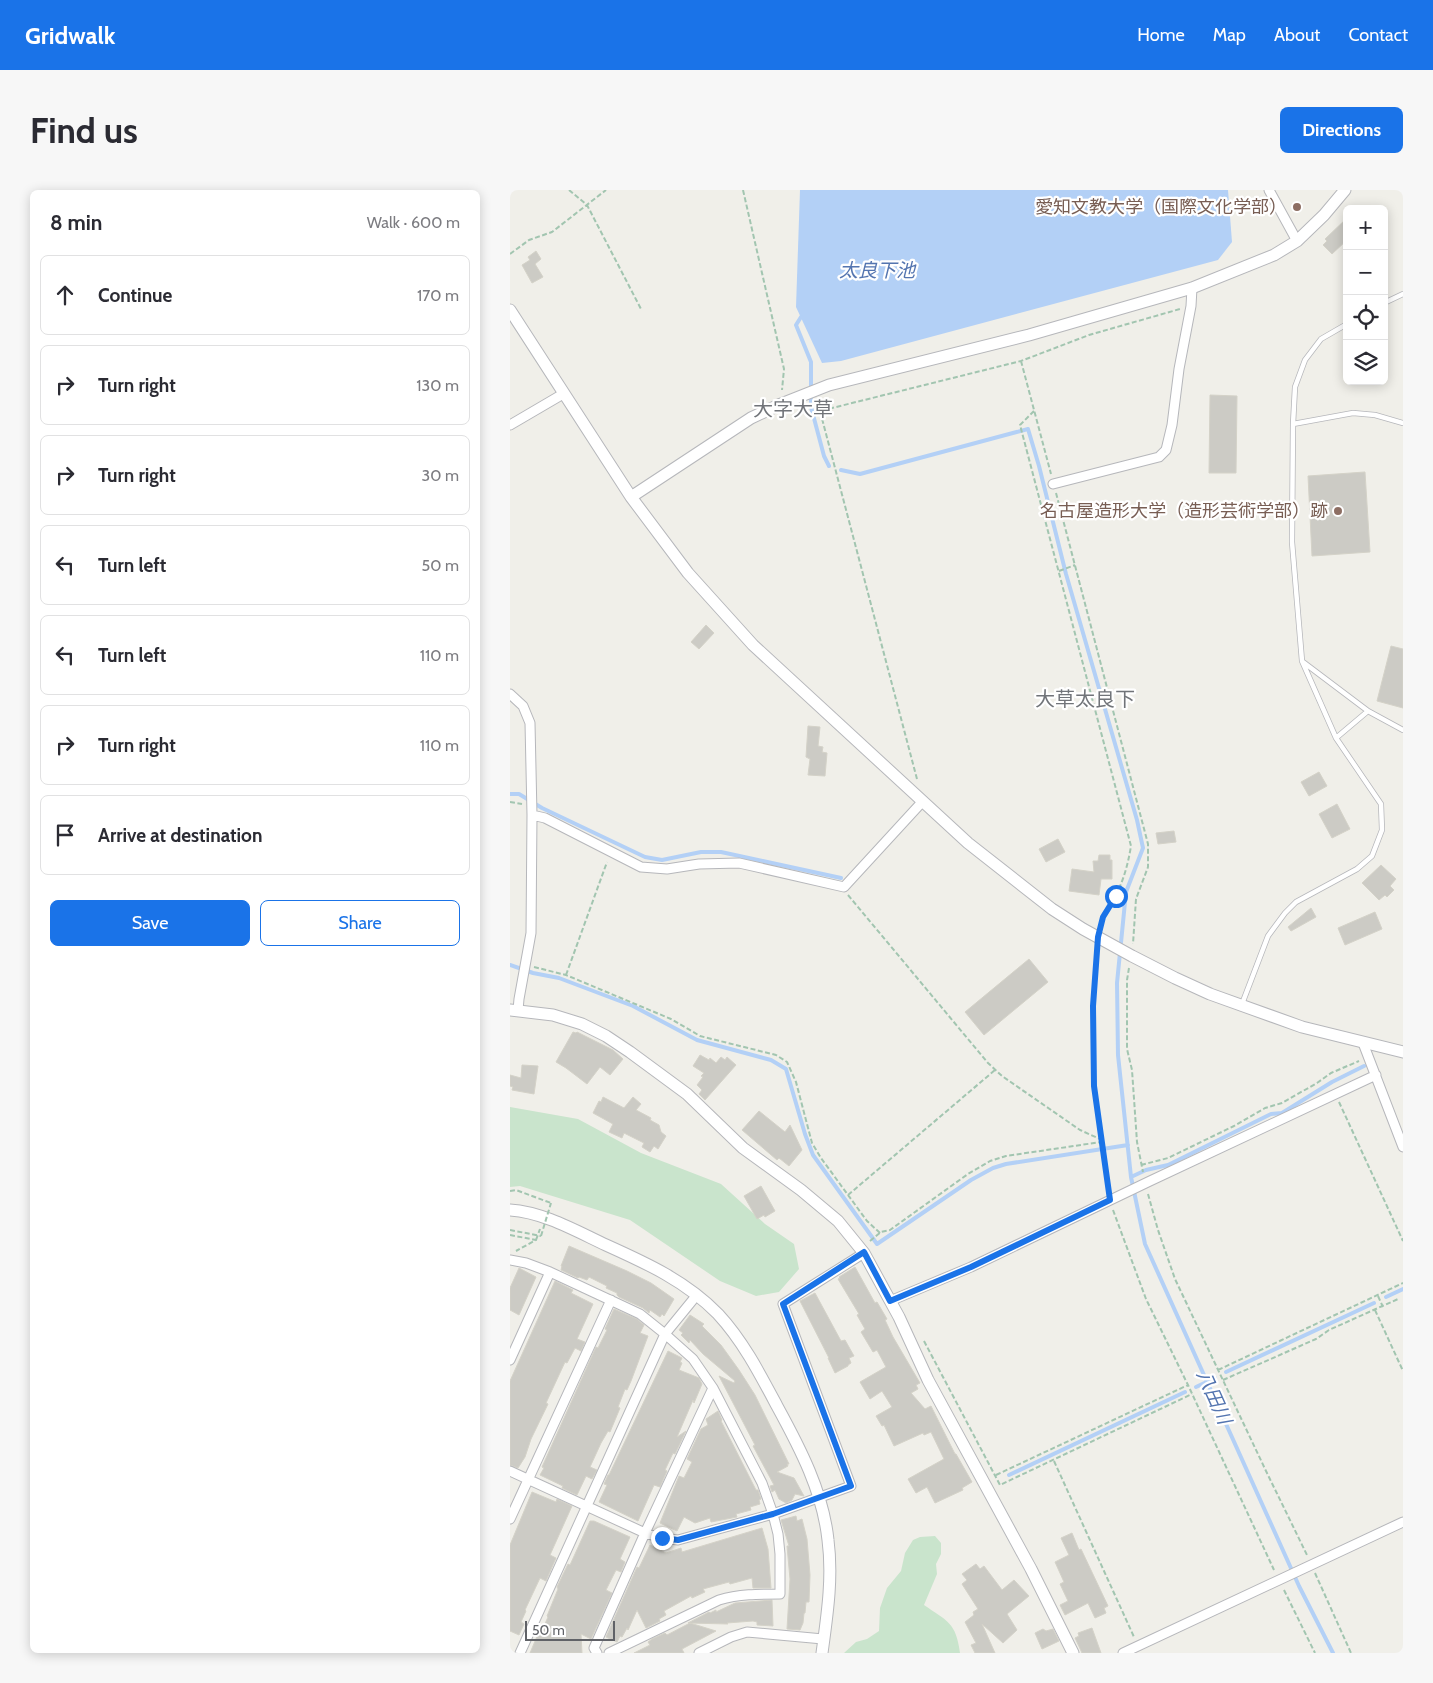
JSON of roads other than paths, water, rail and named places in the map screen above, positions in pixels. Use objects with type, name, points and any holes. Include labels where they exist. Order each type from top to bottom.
[{"type":"street","points":[[1270,190],[1297,241]]},
{"type":"street","points":[[631,497],[751,418],[829,385],[1029,335],[1192,288],[1274,256],[1297,241],[1324,216],[1345,190]]},
{"type":"street","points":[[1054,484],[1159,457],[1166,450],[1172,425],[1179,370],[1191,306],[1192,288]]},
{"type":"street","points":[[510,310],[631,497],[688,573],[754,644],[968,843],[1052,909],[1132,956],[1210,994],[1302,1027],[1403,1052]]},
{"type":"street","points":[[510,424],[563,394]]},
{"type":"street","points":[[510,694],[522,706],[530,723],[532,815],[531,933],[513,1010],[553,1015],[582,1024],[606,1036],[630,1052],[687,1094],[743,1148],[801,1190],[867,1247],[890,1301],[928,1380],[1031,1569],[1073,1653]]},
{"type":"street","points":[[532,815],[545,818],[641,867],[667,869],[699,864],[738,863],[844,887],[923,801]]},
{"type":"street","points":[[1363,1043],[1403,1147]]},
{"type":"street","points":[[890,1301],[971,1267],[1376,1075]]},
{"type":"street","points":[[510,1210],[557,1222],[671,1276],[717,1314],[747,1352],[800,1450],[819,1497],[828,1540],[830,1566],[822,1653]]},
{"type":"street","points":[[510,1471],[645,1533],[678,1540],[773,1514],[851,1486],[783,1304],[867,1247]]},
{"type":"street","points":[[512,1260],[550,1272],[640,1314],[666,1334],[693,1359],[713,1388],[762,1483],[773,1514],[780,1554],[780,1594],[734,1595],[718,1600],[609,1653]]},
{"type":"street","points":[[510,1360],[550,1272]]},
{"type":"street","points":[[520,1653],[666,1334],[696,1296]]},
{"type":"street","points":[[510,1519],[611,1300]]},
{"type":"street","points":[[597,1653],[594,1648],[713,1388]]},
{"type":"street","points":[[1123,1653],[1403,1522]]},
{"type":"street","points":[[698,1653],[731,1637],[747,1632],[823,1639]]},
{"type":"lane","points":[[1388,301],[1403,294]]},
{"type":"lane","points":[[1242,1005],[1268,936],[1285,913],[1296,902],[1357,869],[1372,856],[1382,830],[1382,804],[1336,738],[1302,661],[1292,542],[1295,387],[1305,360],[1321,339],[1343,326]]},
{"type":"lane","points":[[1293,424],[1353,413],[1376,415],[1403,423]]},
{"type":"lane","points":[[1302,661],[1368,711],[1403,730]]},
{"type":"lane","points":[[1336,738],[1368,711]]},
{"type":"water","name":"太良下池","points":[[800,190],[1228,190],[1232,242],[1218,260],[841,361],[822,363],[796,307]]},
{"type":"waterway","points":[[801,317],[796,325],[811,362],[811,407],[824,456],[829,466]]},
{"type":"waterway","points":[[841,470],[860,474],[1028,429],[1066,574],[1137,820],[1143,848],[1126,892],[1117,983],[1118,1055],[1131,1177],[1145,1244],[1299,1586],[1333,1653]]},
{"type":"waterway","points":[[510,794],[519,794],[542,808],[645,857],[662,860],[701,852],[721,852],[841,878]]},
{"type":"waterway","points":[[510,965],[533,973],[559,978],[633,1006],[697,1040],[771,1060],[786,1069],[813,1155],[877,1244],[971,1180],[993,1168],[1006,1164],[1128,1145]]},
{"type":"waterway","points":[[1131,1177],[1146,1170],[1168,1165],[1271,1114],[1282,1113],[1332,1082],[1364,1066]]},
{"type":"waterway","points":[[1386,1297],[1403,1289]]},
{"type":"waterway","points":[[1226,1372],[1374,1303]]},
{"type":"waterway","name":"八田川","points":[[1196,1387],[1215,1378]]},
{"type":"waterway","points":[[1009,1475],[1185,1392]]},
{"type":"place","name":"愛知文教大学（国際文化学部）","points":[[1297,207]]},
{"type":"place","name":"名古屋造形大学（造形芸術学部）跡","points":[[1338,511]]},
{"type":"district","name":"大字大草","points":[[793,409]]},
{"type":"district","name":"大草太良下","points":[[1085,699]]}]
